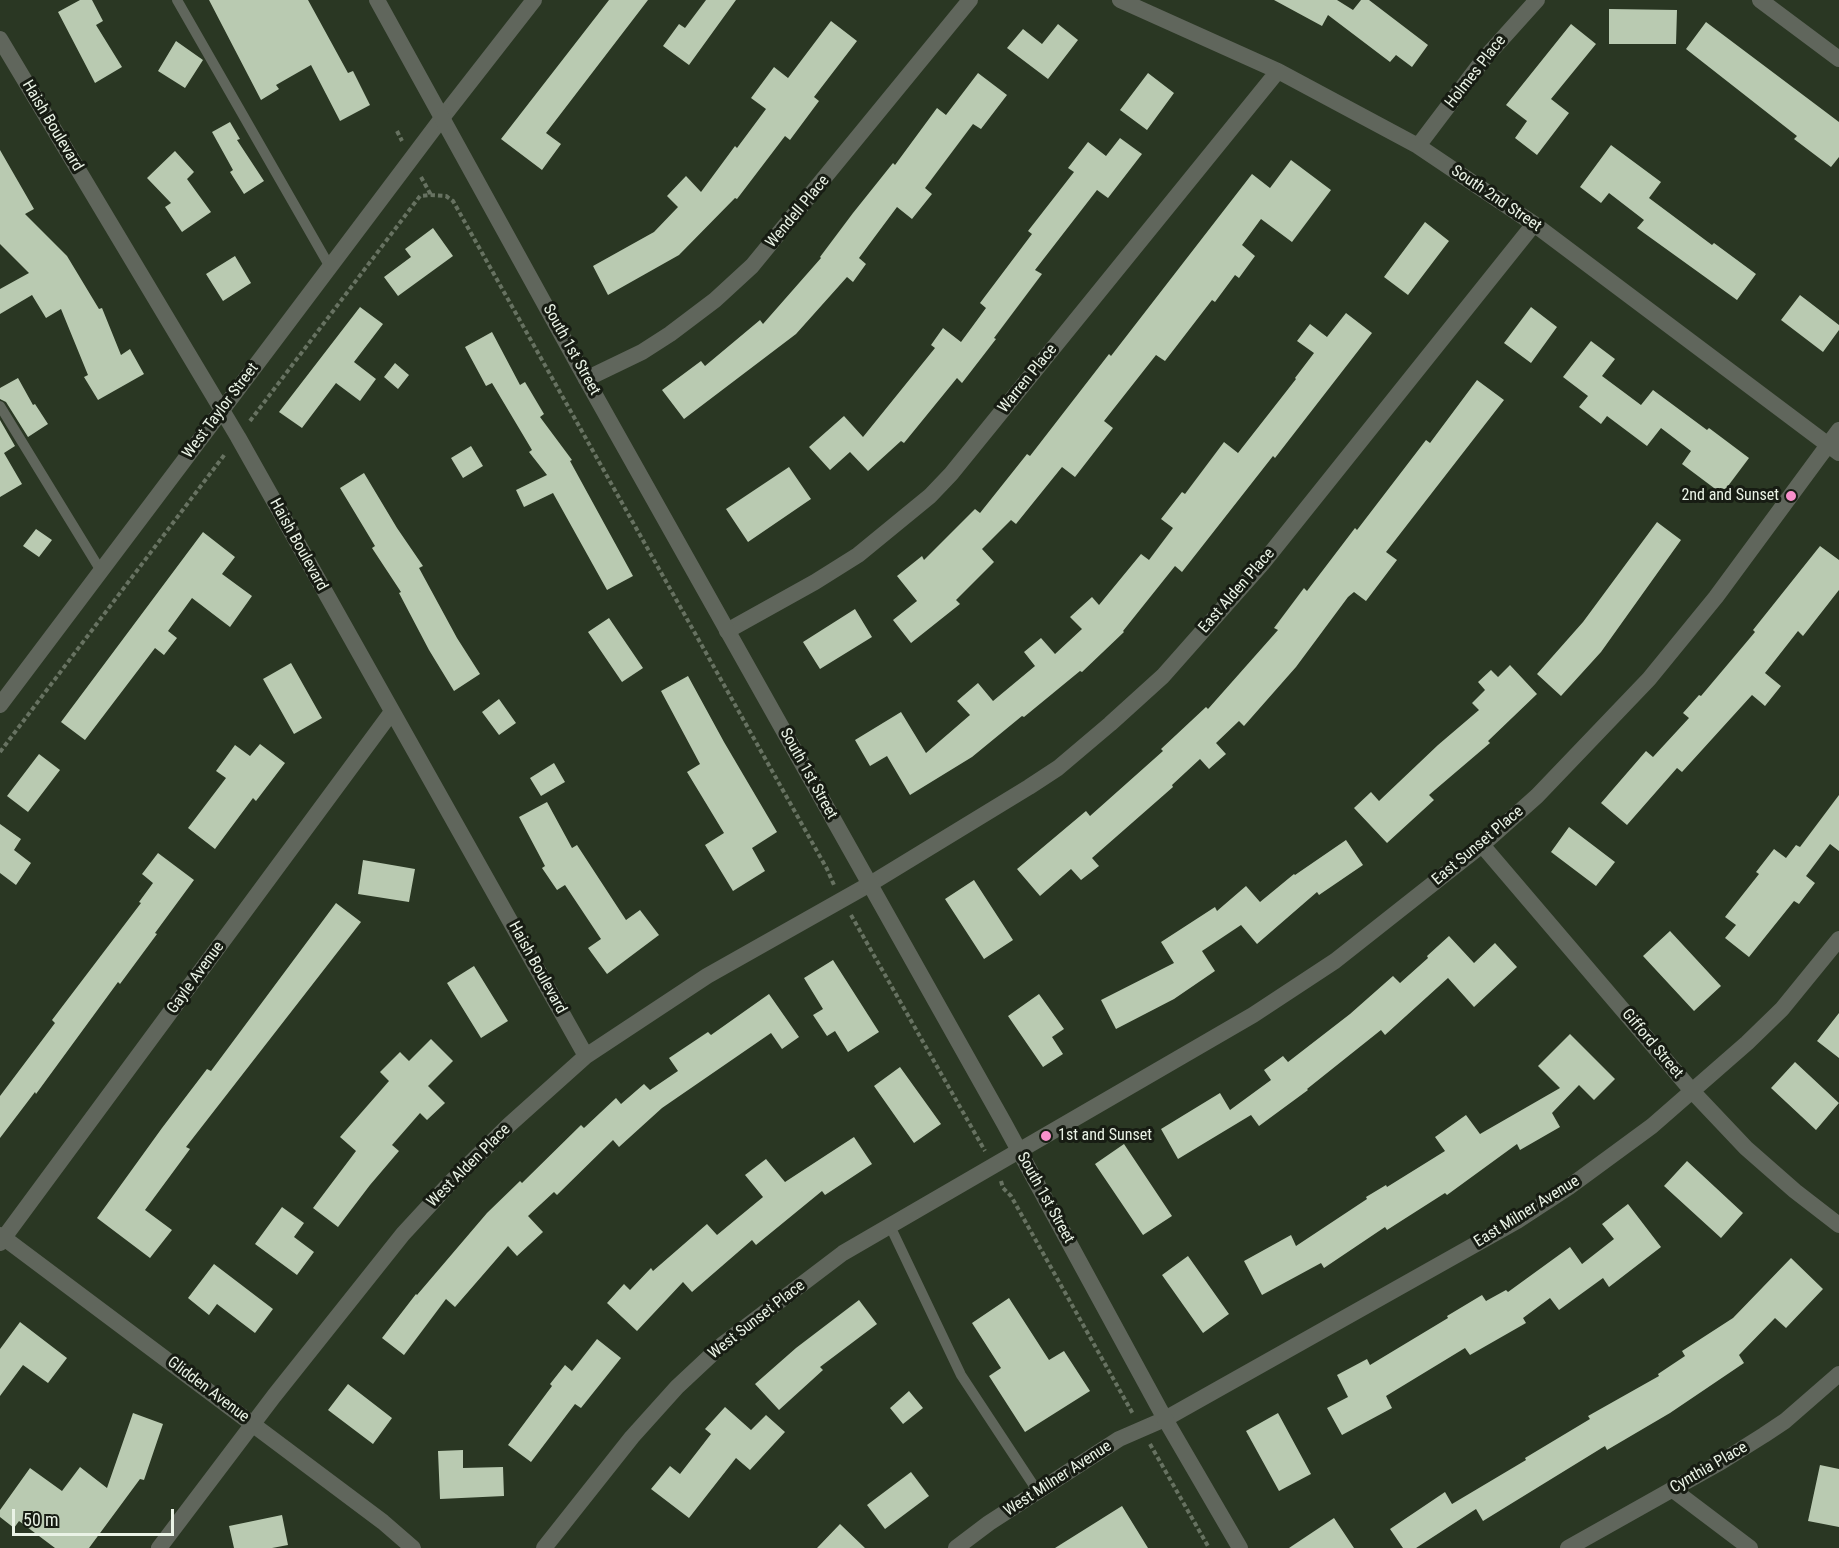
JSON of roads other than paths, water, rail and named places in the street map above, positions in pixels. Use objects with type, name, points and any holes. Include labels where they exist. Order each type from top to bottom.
[{"type":"street","name":"South 1st Street","points":[[377,0],[586,379],[1240,1548]]},
{"type":"street","name":"West Taylor Street","points":[[0,705],[442,118],[534,0]]},
{"type":"street","name":"Wendell Place","points":[[586,379],[642,352],[670,334],[715,300],[752,266],[970,0]]},
{"type":"street","name":"South 2nd Street","points":[[1120,0],[1278,71],[1418,147],[1534,224],[1834,449]]},
{"type":"street","name":"Holmes Place","points":[[1418,147],[1483,60],[1537,0]]},
{"type":"street","points":[[1760,0],[1839,58]]},
{"type":"street","name":"Haish Boulevard","points":[[0,39],[238,437],[586,1056]]},
{"type":"street","name":"Warren Place","points":[[727,631],[858,555],[930,496],[951,474],[1278,71]]},
{"type":"street","name":"East Alden Place","points":[[870,884],[1058,768],[1162,676],[1262,564],[1534,224]]},
{"type":"street","name":"East Sunset Place","points":[[1019,1151],[1253,1015],[1335,961],[1482,845],[1537,796],[1649,679],[1834,449],[1839,430]]},
{"type":"street","name":"Gayle Avenue","points":[[1,1239],[392,712]]},
{"type":"street","name":"Gifford Street","points":[[1482,845],[1692,1091],[1746,1148],[1795,1191],[1839,1225]]},
{"type":"street","name":"West Alden Place","points":[[159,1548],[375,1266],[468,1166],[586,1056],[707,976],[870,884]]},
{"type":"street","name":"East Milner Avenue","points":[[1166,1419],[1517,1221],[1602,1165],[1652,1126],[1782,1009],[1839,939]]},
{"type":"street","name":"West Sunset Place","points":[[544,1548],[640,1429],[677,1387],[723,1344],[843,1253],[1019,1151]]},
{"type":"street","name":"Glidden Avenue","points":[[1,1239],[253,1424],[383,1522],[413,1548]]},
{"type":"street","name":"Cynthia Place","points":[[1568,1548],[1721,1462],[1771,1431],[1839,1374]]},
{"type":"street","name":"West Milner Avenue","points":[[956,1548],[989,1523],[1119,1439],[1166,1419]]},
{"type":"street","points":[[1672,1490],[1750,1548]]},
{"type":"lane","points":[[177,0],[330,267]]},
{"type":"lane","points":[[0,406],[101,571]]},
{"type":"lane","points":[[890,1226],[961,1375],[1038,1492]]},
{"type":"place","name":"2nd and Sunset","points":[[1791,496]]},
{"type":"place","name":"1st and Sunset","points":[[1046,1136]]}]
